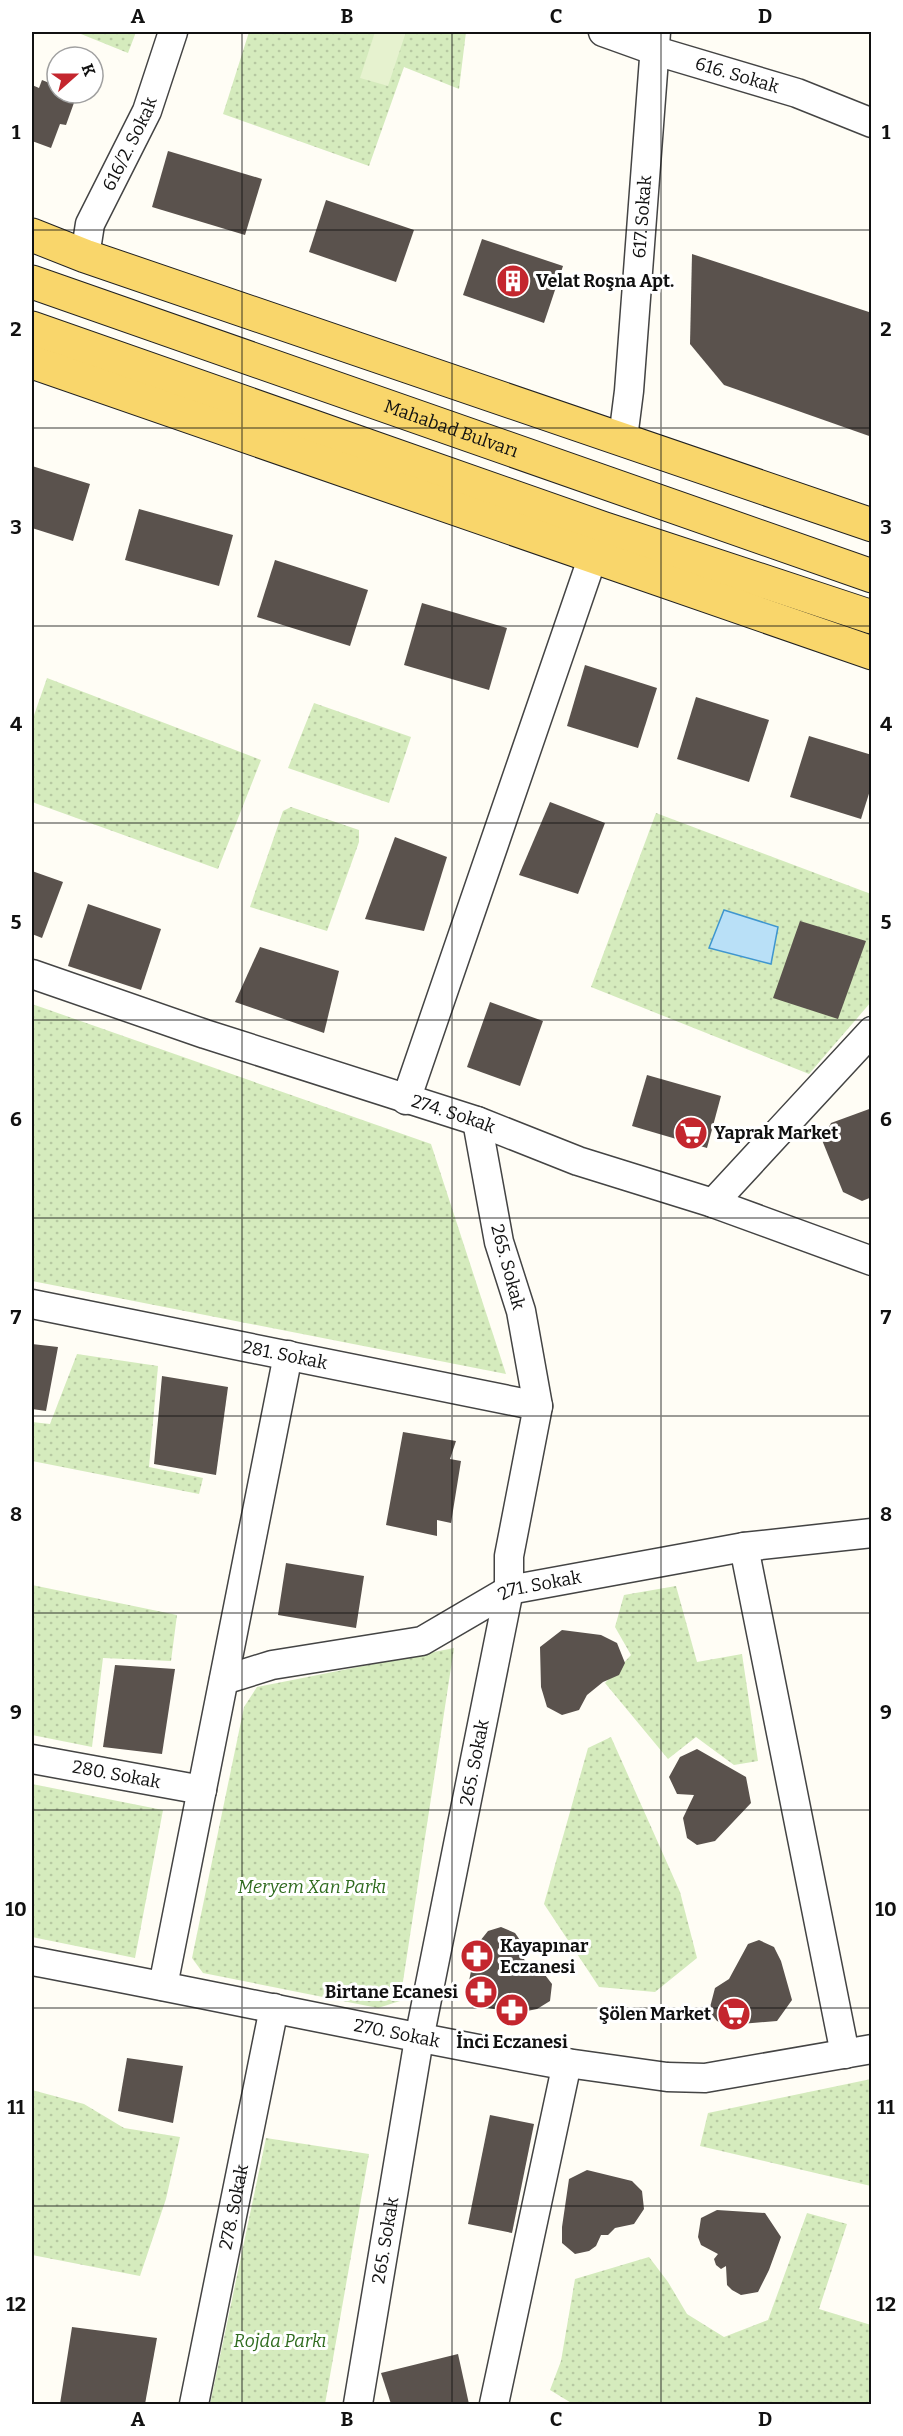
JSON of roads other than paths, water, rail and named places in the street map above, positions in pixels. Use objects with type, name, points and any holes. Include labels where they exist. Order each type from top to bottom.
[{"type":"main road","points":[[32,235],[85,256],[872,525]]},
{"type":"main road","name":"Mahabad Bulvarı","points":[[32,282],[872,576]]},
{"type":"main road","points":[[32,328],[602,528],[872,617]]},
{"type":"main road","points":[[32,362],[593,556],[619,567],[872,652]]},
{"type":"street","name":"616/2. Sokak","points":[[85,256],[90,224],[147,111],[173,32]]},
{"type":"street","name":"616. Sokak","points":[[603,32],[656,41],[872,123]]},
{"type":"street","name":"617. Sokak","points":[[623,438],[630,391],[656,41]]},
{"type":"street","points":[[406,1100],[593,556]]},
{"type":"street","name":"274. Sokak","points":[[32,974],[406,1100],[477,1121],[578,1161],[713,1203],[872,1261]]},
{"type":"street","points":[[713,1203],[872,1031]]},
{"type":"street","name":"265. Sokak","points":[[358,2404],[419,2039],[509,1590],[509,1556],[538,1406],[521,1311],[499,1242],[477,1121]]},
{"type":"street","name":"281. Sokak","points":[[32,1304],[538,1406]]},
{"type":"street","points":[[163,1986],[288,1355]]},
{"type":"street","name":"271. Sokak","points":[[224,1680],[273,1665],[422,1641],[509,1590],[744,1547],[872,1533]]},
{"type":"street","points":[[744,1547],[858,2051]]},
{"type":"street","name":"280. Sokak","points":[[32,1759],[202,1790]]},
{"type":"street","name":"270. Sokak","points":[[32,1961],[419,2039],[564,2065],[567,2063],[667,2077],[705,2078],[858,2051]]},
{"type":"street","name":"278. Sokak","points":[[194,2404],[274,2008]]},
{"type":"street","points":[[494,2404],[567,2063]]},
{"type":"water","points":[[724,910],[778,927],[771,964],[709,948]]},
{"type":"place","name":"Velat Roşna Apt.","points":[[513,281]]},
{"type":"place","name":"Yaprak Market","points":[[691,1133]]},
{"type":"place","name":"Kayapınar Eczanesi","points":[[477,1956]]},
{"type":"place","name":"Birtane Ecanesi","points":[[481,1992]]},
{"type":"place","name":"İnci Eczanesi","points":[[512,2010]]},
{"type":"place","name":"Şölen Market","points":[[734,2014]]},
{"type":"park label","name":"Meryem Xan Parkı","points":[[312,1887]]},
{"type":"park label","name":"Rojda Parkı","points":[[280,2341]]}]
